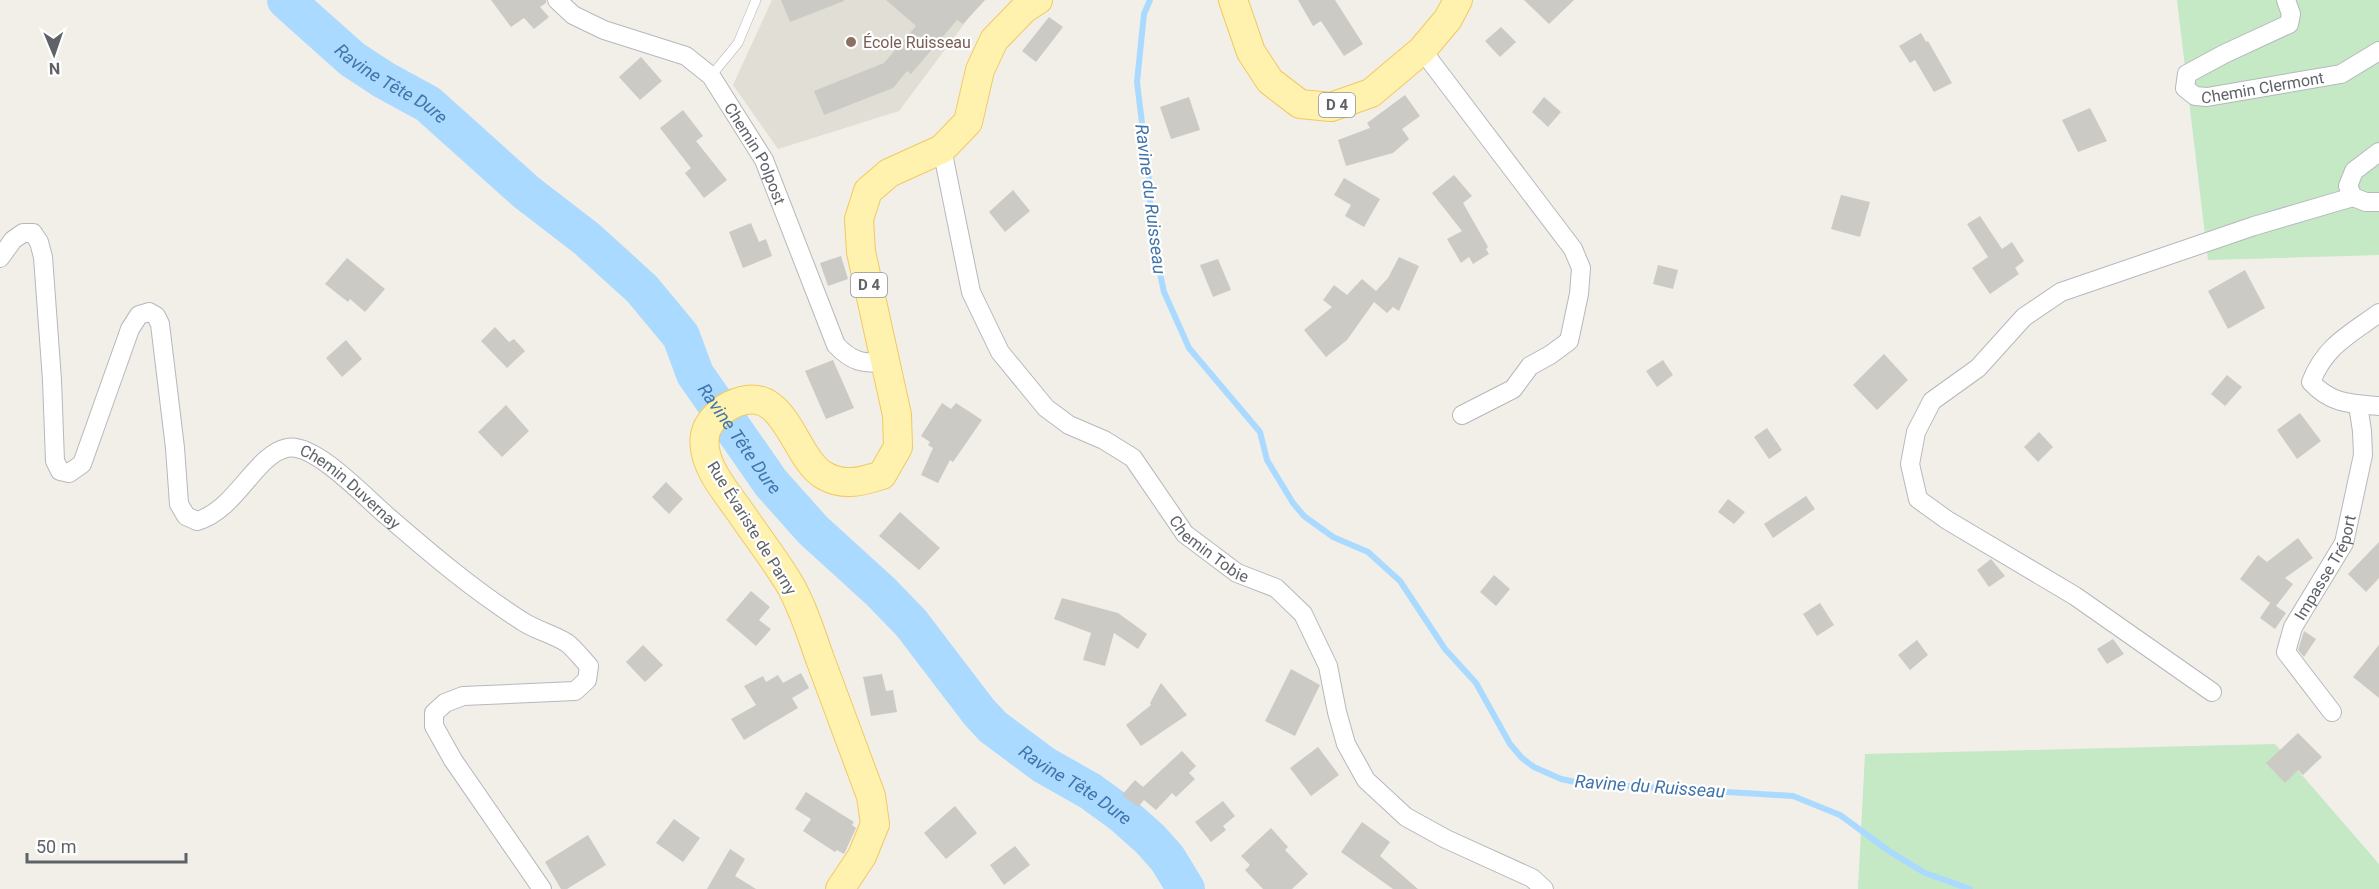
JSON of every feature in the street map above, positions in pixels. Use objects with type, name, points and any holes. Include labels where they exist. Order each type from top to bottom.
[{"type":"main road","name":"Rue Évariste de Parny","points":[[840,889],[862,856],[875,824],[871,796],[804,615],[790,585],[716,477],[707,456],[705,435],[713,419],[724,408],[734,403],[753,400],[771,405],[779,413],[807,458],[825,476],[855,484],[882,476],[898,447],[897,415],[861,252],[859,219],[868,191],[889,173],[942,149],[968,122],[980,70],[994,40],[1024,9],[1038,0]]},
{"type":"main road","name":"D 4","points":[[1233,0],[1251,52],[1270,81],[1300,104],[1331,107],[1371,93],[1422,50],[1448,19],[1458,0]]},
{"type":"street","name":"Chemin Polpost","points":[[557,0],[573,15],[604,30],[686,56],[711,76],[764,160],[836,345],[849,359],[875,363],[886,362]]},
{"type":"street","name":"Chemin Clermont","points":[[2286,0],[2291,14],[2289,24],[2187,74],[2185,88],[2195,96],[2207,97],[2341,74],[2379,51]]},
{"type":"street","points":[[1422,50],[1573,249],[1581,268],[1579,294],[1569,341],[1550,356],[1530,366],[1513,389],[1462,415]]},
{"type":"street","name":"Chemin Tobie","points":[[942,149],[971,292],[1000,352],[1046,408],[1069,425],[1104,440],[1133,458],[1185,534],[1237,573],[1276,588],[1303,614],[1328,666],[1346,744],[1366,780],[1406,817],[1446,839],[1532,878],[1544,889]]},
{"type":"street","points":[[2353,197],[2348,186],[2354,171],[2379,152]]},
{"type":"street","points":[[2212,692],[2075,596],[1947,520],[1918,499],[1911,464],[1916,432],[1932,401],[1978,368],[2024,317],[2061,292],[2254,226],[2353,197],[2366,202],[2379,201]]},
{"type":"street","name":"Chemin Duvernay","points":[[0,258],[13,240],[23,233],[33,233],[44,257],[55,461],[60,471],[69,473],[82,464],[130,330],[139,315],[149,312],[156,316],[160,324],[174,436],[179,504],[186,516],[197,521],[208,518],[219,511],[270,457],[285,448],[299,447],[320,458],[341,475],[441,564],[524,623],[567,643],[589,666],[587,680],[575,691],[463,696],[445,703],[434,713],[434,726],[453,760],[542,889]]},
{"type":"street","points":[[2379,313],[2331,348],[2318,364],[2311,382],[2327,398],[2358,405],[2379,406]]},
{"type":"street","name":"Impasse Tréport","points":[[2332,712],[2286,652],[2293,627],[2344,543],[2363,455],[2358,405]]},
{"type":"lane","points":[[711,76],[738,43],[756,0]]},
{"type":"shaded area","name":"École Ruisseau","points":[[772,0],[982,0],[899,111],[778,149],[733,85]]},
{"type":"green space","points":[[2177,0],[2379,0],[2379,255],[2208,260]]},
{"type":"green space","points":[[2275,744],[2379,864],[2379,889],[1858,889],[1865,754]]},
{"type":"building","points":[[491,0],[546,0],[546,3],[540,7],[549,17],[534,29],[524,18],[511,27]]},
{"type":"building","points":[[781,0],[844,0],[844,1],[790,22]]},
{"type":"building","points":[[886,0],[985,0],[963,24],[957,20],[911,74],[907,71],[893,88],[824,115],[814,91],[884,63],[916,26]]},
{"type":"building","points":[[1298,0],[1335,0],[1363,44],[1344,56],[1321,21],[1313,26]]},
{"type":"building","points":[[1524,0],[1574,0],[1549,24]]},
{"type":"building","points":[[1049,17],[1063,27],[1036,62],[1022,51]]},
{"type":"building","points":[[1501,27],[1516,42],[1500,57],[1485,41]]},
{"type":"building","points":[[1921,33],[1952,83],[1934,92],[1915,60],[1910,63],[1899,46]]},
{"type":"building","points":[[641,57],[662,81],[640,100],[619,77]]},
{"type":"building","points":[[1405,95],[1420,116],[1402,129],[1409,139],[1393,153],[1346,166],[1338,140],[1370,128],[1367,123]]},
{"type":"building","points":[[1189,97],[1200,130],[1171,139],[1160,107]]},
{"type":"building","points":[[1544,97],[1561,112],[1548,127],[1532,112]]},
{"type":"building","points":[[2090,108],[2107,141],[2078,152],[2062,120]]},
{"type":"building","points":[[683,110],[703,136],[696,141],[727,180],[704,198],[685,173],[691,168],[660,128]]},
{"type":"building","points":[[1454,175],[1472,196],[1463,203],[1488,247],[1486,249],[1489,254],[1473,264],[1469,257],[1461,263],[1447,239],[1462,231],[1432,193]]},
{"type":"building","points":[[1344,178],[1380,199],[1364,227],[1345,216],[1351,205],[1334,195]]},
{"type":"building","points":[[1013,190],[1030,211],[1005,232],[989,212]]},
{"type":"building","points":[[1841,195],[1870,202],[1860,237],[1831,229]]},
{"type":"building","points":[[1980,216],[2002,249],[2012,242],[2024,261],[2015,268],[2019,274],[1990,294],[1972,268],[1988,257],[1967,224]]},
{"type":"building","points":[[751,223],[759,242],[766,239],[772,256],[743,268],[729,232]]},
{"type":"building","points":[[841,256],[848,279],[828,286],[820,263]]},
{"type":"building","points":[[1399,257],[1419,266],[1399,311],[1393,307],[1387,313],[1374,302],[1347,340],[1326,357],[1304,330],[1332,307],[1323,300],[1334,285],[1347,295],[1362,279],[1376,291],[1388,278]]},
{"type":"building","points":[[347,258],[385,289],[365,312],[350,299],[348,302],[325,284]]},
{"type":"building","points":[[1218,259],[1231,290],[1213,297],[1200,265]]},
{"type":"building","points":[[1658,265],[1678,270],[1673,289],[1653,284]]},
{"type":"building","points":[[2245,270],[2265,308],[2228,329],[2208,291]]},
{"type":"building","points":[[495,327],[509,342],[514,339],[525,351],[507,368],[481,341]]},
{"type":"building","points":[[346,340],[362,359],[342,377],[326,358]]},
{"type":"building","points":[[1884,354],[1908,380],[1877,410],[1853,385]]},
{"type":"building","points":[[833,360],[854,408],[826,419],[805,371]]},
{"type":"building","points":[[1663,360],[1673,375],[1657,387],[1646,371]]},
{"type":"building","points":[[2227,375],[2242,387],[2225,406],[2211,394]]},
{"type":"building","points":[[942,403],[951,409],[956,403],[982,420],[953,462],[950,460],[938,483],[921,475],[933,448],[928,445],[930,442],[921,436]]},
{"type":"building","points":[[506,405],[529,431],[502,457],[478,432]]},
{"type":"building","points":[[2300,413],[2321,441],[2297,459],[2277,430]]},
{"type":"building","points":[[1767,428],[1782,450],[1769,459],[1754,437]]},
{"type":"building","points":[[2039,432],[2053,447],[2038,462],[2024,447]]},
{"type":"building","points":[[666,482],[683,499],[669,514],[652,497]]},
{"type":"building","points":[[1806,496],[1815,509],[1773,538],[1764,524]]},
{"type":"building","points":[[1728,499],[1745,512],[1734,524],[1718,512]]},
{"type":"building","points":[[900,512],[940,548],[919,570],[879,536]]},
{"type":"building","points":[[2298,538],[2313,558],[2285,578],[2293,584],[2276,606],[2286,613],[2275,629],[2260,618],[2270,603],[2240,579],[2258,555],[2267,562]]},
{"type":"building","points":[[2379,542],[2379,578],[2366,592],[2348,574]]},
{"type":"building","points":[[1991,559],[2005,576],[1989,587],[1977,570]]},
{"type":"building","points":[[1494,575],[1510,589],[1496,606],[1480,592]]},
{"type":"building","points":[[751,591],[770,607],[759,620],[771,629],[756,646],[726,620]]},
{"type":"building","points":[[1062,598],[1118,613],[1147,634],[1138,649],[1114,633],[1105,666],[1083,660],[1091,633],[1054,619]]},
{"type":"building","points":[[1820,603],[1834,625],[1817,636],[1803,614]]},
{"type":"building","points":[[2304,631],[2316,639],[2304,657],[2298,650]]},
{"type":"building","points":[[2113,639],[2124,654],[2107,664],[2097,649]]},
{"type":"building","points":[[1917,640],[1928,655],[1910,670],[1898,655]]},
{"type":"building","points":[[643,645],[663,665],[645,682],[626,662]]},
{"type":"building","points":[[2379,645],[2379,698],[2353,677]]},
{"type":"building","points":[[1291,669],[1320,685],[1295,736],[1265,721]]},
{"type":"building","points":[[801,673],[809,688],[792,698],[798,708],[744,740],[731,719],[756,705],[744,686],[763,676],[766,682],[778,675],[783,683]]},
{"type":"building","points":[[882,674],[886,691],[893,690],[897,712],[871,716],[863,677]]},
{"type":"building","points":[[1161,683],[1187,715],[1141,746],[1126,725],[1151,705]]},
{"type":"building","points":[[2298,733],[2322,757],[2303,775],[2298,770],[2285,783],[2266,763]]},
{"type":"building","points":[[1318,747],[1339,775],[1311,796],[1290,768]]},
{"type":"building","points":[[1182,751],[1196,766],[1189,773],[1195,779],[1176,797],[1172,793],[1156,810],[1144,800],[1138,807],[1122,795],[1135,780],[1143,787]]},
{"type":"building","points":[[806,792],[854,822],[852,825],[856,828],[844,854],[837,850],[835,852],[803,831],[811,819],[795,809]]},
{"type":"building","points":[[1223,801],[1235,816],[1223,826],[1226,830],[1211,842],[1195,822]]},
{"type":"building","points":[[955,806],[977,833],[946,859],[924,833]]},
{"type":"building","points":[[674,819],[700,838],[683,862],[656,843]]},
{"type":"building","points":[[1362,822],[1390,842],[1380,856],[1418,889],[1393,889],[1341,852]]},
{"type":"building","points":[[1271,828],[1288,847],[1285,850],[1308,874],[1292,889],[1263,889],[1245,870],[1250,865],[1241,856]]},
{"type":"building","points":[[588,835],[606,865],[567,889],[561,889],[545,862]]},
{"type":"building","points":[[1015,846],[1030,865],[1004,885],[990,865]]},
{"type":"building","points":[[730,849],[745,859],[735,876],[756,889],[707,889]]},
{"type":"waterway","name":"Ravine Tête Dure","points":[[286,0],[352,59],[428,104],[526,192],[587,239],[642,289],[681,336],[695,374],[771,483],[813,530],[881,592],[911,623],[993,727],[1044,765],[1090,791],[1123,815],[1167,858],[1186,889]]},
{"type":"waterway","name":"Ravine du Ruisseau","points":[[1150,0],[1144,14],[1137,82],[1149,181],[1152,236],[1164,292],[1189,348],[1260,432],[1267,460],[1293,503],[1304,516],[1333,537],[1368,552],[1400,581],[1445,649],[1476,683],[1510,744],[1522,758],[1534,767],[1561,779],[1580,783],[1793,796],[1840,815],[1889,851],[1925,873],[1970,889]]},
{"type":"place","name":"École Ruisseau","points":[[851,42]]}]
